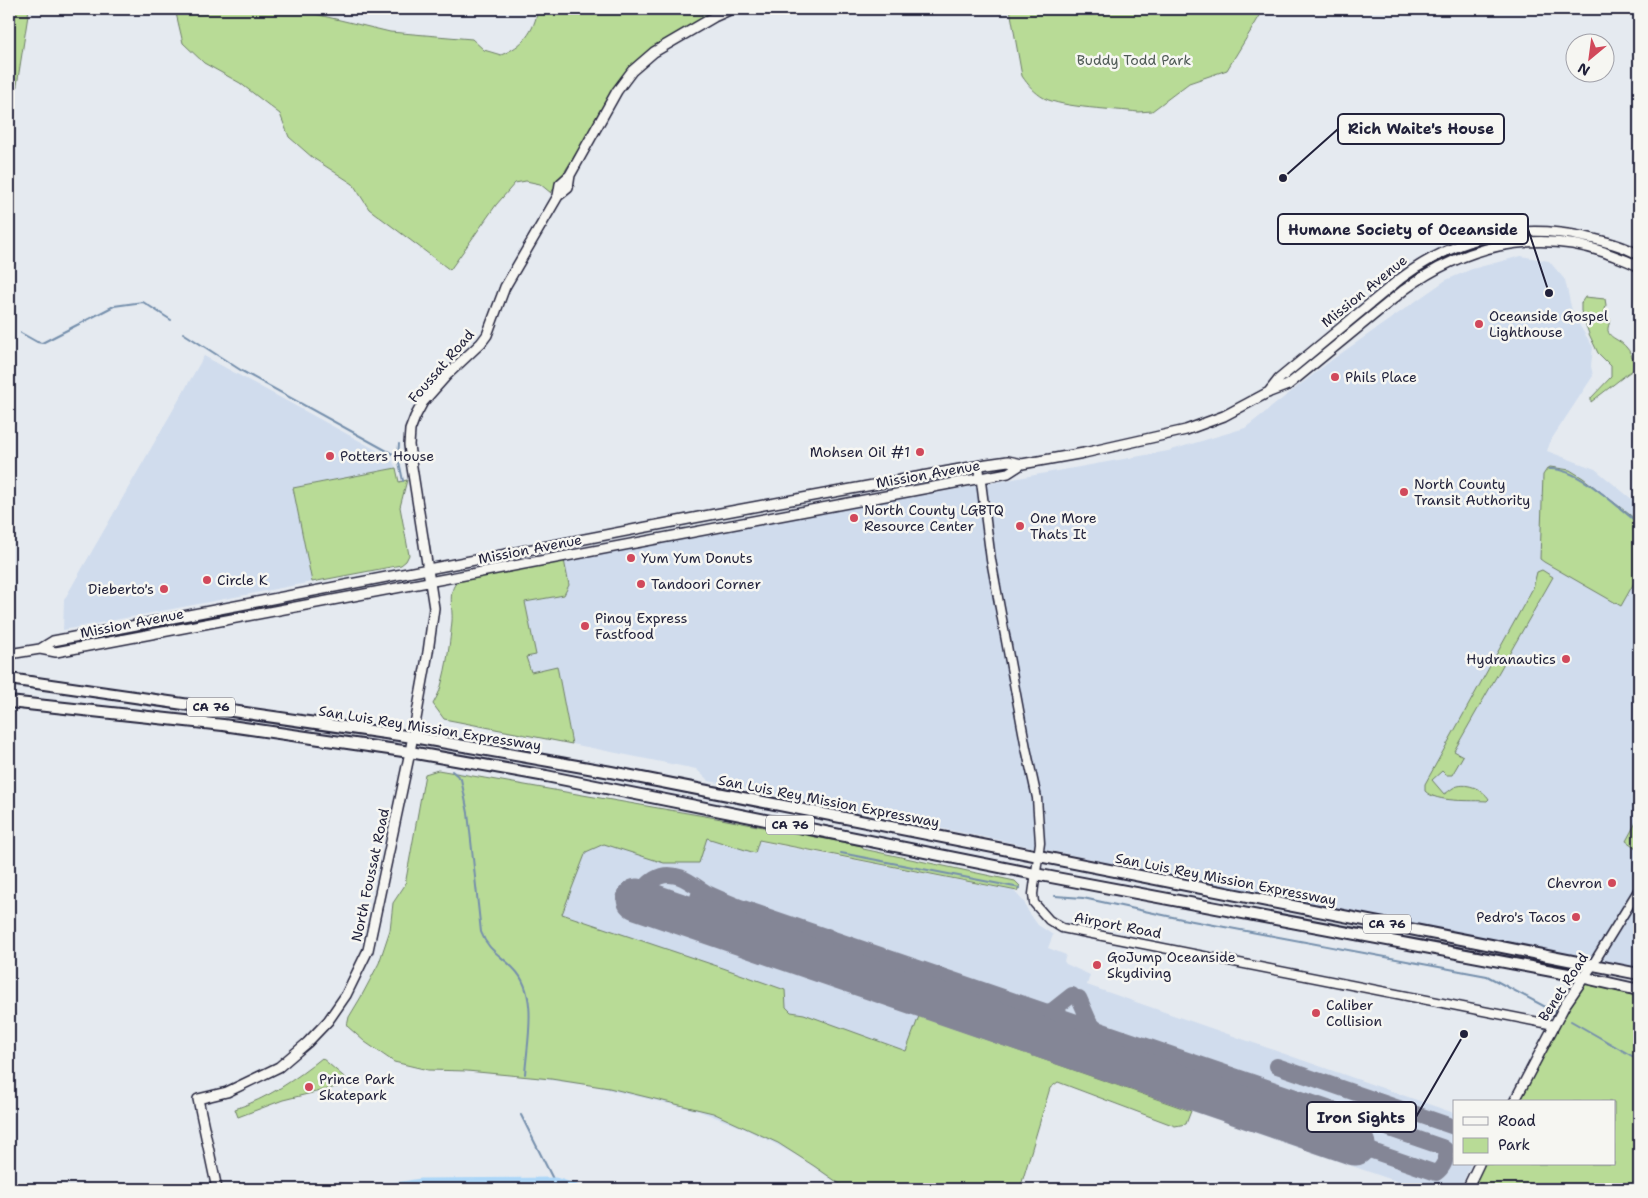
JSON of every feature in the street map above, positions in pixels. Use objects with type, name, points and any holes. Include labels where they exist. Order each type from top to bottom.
[{"type":"highway","name":"San Luis Rey Mission Expressway","points":[[9,679],[413,737],[611,772],[1639,974]]},
{"type":"highway","name":"San Luis Rey Mission Expressway","points":[[9,702],[222,726],[410,752],[565,780],[1035,874],[1639,990]]},
{"type":"main road","name":"Foussat Road","points":[[714,17],[724,9]]},
{"type":"main road","name":"Foussat Road","points":[[428,570],[409,445],[412,423],[423,402],[487,335],[505,287],[558,196],[560,184],[570,175],[617,91],[632,71],[654,52],[714,17],[732,9]]},
{"type":"main road","name":"Mission Avenue","points":[[1268,393],[1279,379],[1418,265],[1464,243],[1492,235],[1537,230],[1564,232],[1591,238],[1613,244],[1639,255]]},
{"type":"main road","name":"Mission Avenue","points":[[40,649],[53,641],[775,503],[1008,461],[1022,464],[1084,453],[1186,430],[1238,410],[1268,393],[1288,385],[1422,276],[1468,254],[1496,246],[1532,242],[1568,244],[1595,250],[1639,267]]},
{"type":"main road","name":"Mission Avenue","points":[[9,654],[40,649],[56,652],[430,582],[1008,473],[1022,464]]},
{"type":"main road","points":[[832,506],[836,499],[890,487],[900,480]]},
{"type":"main road","points":[[742,523],[742,519],[746,516],[764,510],[775,503]]},
{"type":"main road","name":"North Foussat Road","points":[[217,1189],[198,1099],[227,1092],[279,1067],[307,1043],[328,1020],[346,995],[368,950],[410,752],[428,652],[434,608],[428,570]]},
{"type":"main road","name":"Benet Road","points":[[1515,1100],[1554,1025],[1593,964]]},
{"type":"main road","points":[[1467,1189],[1478,1166]]},
{"type":"street","name":"Airport Road","points":[[978,466],[992,565],[1026,748],[1038,798],[1040,828],[1033,894],[1034,903],[1049,920],[1062,928],[1554,1025]]},
{"type":"street","name":"Benet Road","points":[[1593,964],[1639,889]]},
{"type":"shaded area","points":[[1521,256],[1549,261],[1565,280],[1573,315],[1593,347],[1591,366],[1593,376],[1551,440],[1547,451],[1595,469],[1639,505],[1639,971],[709,781],[696,769],[572,744],[557,667],[531,672],[526,657],[535,655],[525,601],[564,595],[569,585],[564,560],[1168,451],[1245,428],[1333,359],[1446,280],[1472,269]]},
{"type":"shaded area","points":[[204,356],[391,458],[396,468],[293,488],[312,582],[63,630],[64,600]]},
{"type":"shaded area","points":[[451,771],[466,773],[471,785],[1014,891],[1024,902],[1038,925],[1053,935],[1048,948],[1066,955],[1064,961],[1066,964],[1090,975],[1087,985],[1453,1113],[1453,1166],[1470,1166],[1460,1189],[1419,1189],[1079,1072],[1049,1073],[1003,1189],[846,1189],[798,1156],[772,1142],[741,1127],[699,1111],[594,1086],[520,1076],[448,780]]},
{"type":"green space","points":[[9,9],[29,9],[9,136]]},
{"type":"green space","points":[[175,9],[294,9],[390,32],[472,39],[484,50],[501,55],[516,47],[526,37],[534,25],[538,9],[715,9],[633,64],[551,193],[540,184],[526,181],[515,183],[496,205],[450,270],[369,209],[353,184],[313,158],[289,137],[280,114],[240,83],[204,63],[183,43]]},
{"type":"green space","name":"Buddy Todd Park","points":[[1010,9],[1264,9],[1227,70],[1189,83],[1152,111],[1138,112],[1063,104],[1038,94],[1022,76]]},
{"type":"green space","points":[[1585,297],[1605,299],[1604,316],[1611,320],[1608,326],[1609,334],[1623,344],[1631,354],[1634,362],[1633,370],[1591,402],[1591,398],[1611,377],[1611,366],[1598,353],[1589,334],[1581,311],[1581,303]]},
{"type":"green space","points":[[1550,467],[1570,470],[1583,478],[1639,522],[1639,574],[1621,606],[1540,559],[1543,475]]},
{"type":"green space","points":[[396,468],[399,482],[407,480],[400,507],[409,555],[406,561],[401,565],[312,582],[293,488]]},
{"type":"green space","points":[[564,560],[569,585],[564,595],[525,602],[536,655],[526,657],[531,672],[557,666],[572,744],[444,719],[433,704],[438,695],[447,662],[452,621],[452,594],[458,581]]},
{"type":"green space","points":[[1542,570],[1553,577],[1454,751],[1463,756],[1452,775],[1446,775],[1442,771],[1432,780],[1444,794],[1453,788],[1463,785],[1478,789],[1489,799],[1487,801],[1454,800],[1430,795],[1425,791],[1425,784],[1533,588],[1537,572]]},
{"type":"green space","points":[[438,770],[716,818],[862,846],[863,849],[1015,881],[1020,886],[1017,891],[759,840],[755,853],[707,838],[699,863],[664,863],[604,844],[586,852],[562,914],[785,990],[786,1007],[791,1012],[804,1014],[906,1051],[919,1016],[1191,1111],[1186,1124],[1175,1126],[1058,1082],[1050,1088],[1020,1189],[847,1189],[778,1143],[713,1113],[609,1088],[551,1079],[467,1071],[428,1070],[394,1062],[365,1042],[347,1026],[349,1017],[379,963],[390,930],[393,903],[405,885],[425,774]]},
{"type":"green space","points":[[1639,817],[1639,850],[1626,841]]},
{"type":"green space","points":[[1581,982],[1639,997],[1639,1189],[1467,1189],[1478,1166],[1616,1166],[1616,1100],[1515,1100]]},
{"type":"green space","name":"Prince Park Skatepark","points":[[322,1058],[350,1082],[349,1084],[283,1100],[238,1117],[235,1109],[281,1088]]},
{"type":"waterway","points":[[21,333],[42,343],[114,306],[143,302],[171,320]]},
{"type":"waterway","points":[[183,333],[242,371],[398,457]]},
{"type":"waterway","points":[[399,444],[398,457],[403,481]]},
{"type":"waterway","points":[[1549,469],[1572,474],[1584,481],[1597,489],[1639,524]]},
{"type":"waterway","points":[[452,771],[461,779],[468,813],[481,932],[487,944],[522,979],[527,991],[530,1019],[525,1074]]},
{"type":"waterway","points":[[841,853],[1020,888]]},
{"type":"waterway","points":[[1055,896],[1083,898],[1182,919],[1487,976],[1555,1012]]},
{"type":"waterway","points":[[1571,1021],[1639,1060]]},
{"type":"waterway","points":[[521,1115],[555,1183]]},
{"type":"waterway","points":[[391,1189],[421,1184],[555,1183],[574,1189]]},
{"type":"taxiway","points":[[637,899],[645,887],[654,879],[666,875],[680,877],[707,893],[740,907],[1442,1147],[1446,1150],[1446,1159],[1443,1166],[1436,1173],[1355,1145]]},
{"type":"taxiway","points":[[691,918],[699,895],[704,894],[715,898]]},
{"type":"taxiway","points":[[814,960],[823,959],[829,955],[832,943],[827,936]]},
{"type":"taxiway","points":[[1047,1012],[1053,1010],[1072,995]]},
{"type":"taxiway","points":[[1079,998],[1090,1023],[1095,1028]]},
{"type":"taxiway","points":[[1027,1032],[1044,1028],[1064,1018]]},
{"type":"taxiway","points":[[1120,1064],[1113,1060],[1110,1051],[1114,1042],[1117,1039],[1123,1038]]},
{"type":"taxiway","points":[[1277,1066],[1453,1127]]},
{"type":"taxiway","points":[[1251,1109],[1245,1104],[1244,1096],[1249,1086],[1257,1084]]},
{"type":"taxiway","points":[[1322,1133],[1335,1129],[1343,1117],[1349,1115]]},
{"type":"runway","points":[[637,899],[1355,1145]]},
{"type":"place","name":"Rich Waite's House","points":[[1283,178]]},
{"type":"place","name":"Humane Society of Oceanside","points":[[1549,293]]},
{"type":"place","name":"Oceanside Gospel Lighthouse","points":[[1479,324]]},
{"type":"place","name":"Phils Place","points":[[1335,377]]},
{"type":"place","name":"Mohsen Oil #1","points":[[920,452]]},
{"type":"place","name":"Potters House","points":[[330,456]]},
{"type":"place","name":"North County Transit Authority","points":[[1404,492]]},
{"type":"place","name":"North County LGBTQ Resource Center","points":[[854,518]]},
{"type":"place","name":"One More Thats It","points":[[1020,526]]},
{"type":"place","name":"Yum Yum Donuts","points":[[631,558]]},
{"type":"place","name":"Circle K","points":[[207,580]]},
{"type":"place","name":"Tandoori Corner","points":[[641,584]]},
{"type":"place","name":"Dieberto's","points":[[164,589]]},
{"type":"place","name":"Pinoy Express Fastfood","points":[[585,626]]},
{"type":"place","name":"Hydranautics","points":[[1566,659]]},
{"type":"place","name":"Chevron","points":[[1612,883]]},
{"type":"place","name":"Pedro's Tacos","points":[[1576,917]]},
{"type":"place","name":"GoJump Oceanside Skydiving","points":[[1097,965]]},
{"type":"place","name":"Caliber Collision","points":[[1316,1013]]},
{"type":"place","name":"Iron Sights","points":[[1464,1034]]},
{"type":"place","name":"Prince Park Skatepark","points":[[309,1087]]}]
